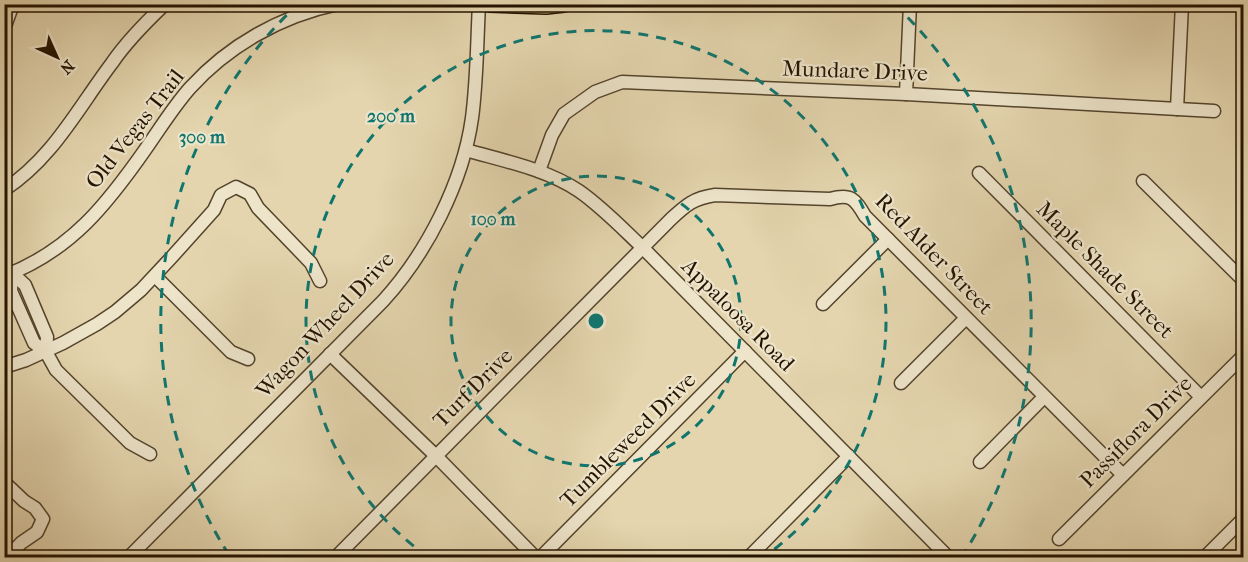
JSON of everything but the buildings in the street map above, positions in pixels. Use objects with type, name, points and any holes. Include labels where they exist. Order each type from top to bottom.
[{"type":"main road","points":[[489,4],[546,6],[564,4]]},
{"type":"street","points":[[4,29],[13,4]]},
{"type":"street","points":[[4,190],[42,160],[123,48],[165,4]]},
{"type":"street","name":"Old Vegas Trail","points":[[8,274],[55,249],[93,217],[111,197],[173,109],[190,88],[213,66],[240,45],[282,22],[338,4]]},
{"type":"street","name":"Wagon Wheel Drive","points":[[129,558],[397,285],[411,265],[442,211],[466,150],[474,99],[479,4]]},
{"type":"street","points":[[906,94],[910,4]]},
{"type":"street","points":[[1177,109],[1182,4]]},
{"type":"street","name":"Mundare Drive","points":[[539,171],[552,135],[564,114],[595,92],[622,82],[906,94],[1214,111]]},
{"type":"street","name":"Appaloosa Road","points":[[466,150],[539,171],[564,182],[579,191],[616,221],[950,558]]},
{"type":"street","name":"Maple Shade Street","points":[[979,173],[1201,397]]},
{"type":"street","points":[[1143,181],[1244,281]]},
{"type":"street","points":[[4,367],[46,352],[79,335],[127,302],[155,276],[214,210],[221,195],[236,187],[250,194],[258,208],[312,263],[320,281]]},
{"type":"street","name":"Red Alder Street","points":[[642,247],[685,206],[701,197],[715,195],[851,198],[865,216],[1123,475]]},
{"type":"street","points":[[823,304],[888,239]]},
{"type":"street","name":"Turf Drive","points":[[335,558],[642,247]]},
{"type":"street","points":[[8,274],[11,291],[34,343],[46,352],[56,370],[130,443],[150,454]]},
{"type":"street","points":[[155,276],[231,352],[248,359]]},
{"type":"street","points":[[901,383],[966,318]]},
{"type":"street","name":"Tumbleweed Drive","points":[[538,558],[745,351]]},
{"type":"street","points":[[330,354],[538,558]]},
{"type":"street","name":"Passiflora Drive","points":[[1059,539],[1244,355]]},
{"type":"street","points":[[980,462],[1044,397]]},
{"type":"street","points":[[748,558],[849,456]]},
{"type":"street","points":[[4,482],[35,508],[43,519],[37,532],[21,543],[7,558]]},
{"type":"street","points":[[1204,558],[1241,526]]}]
